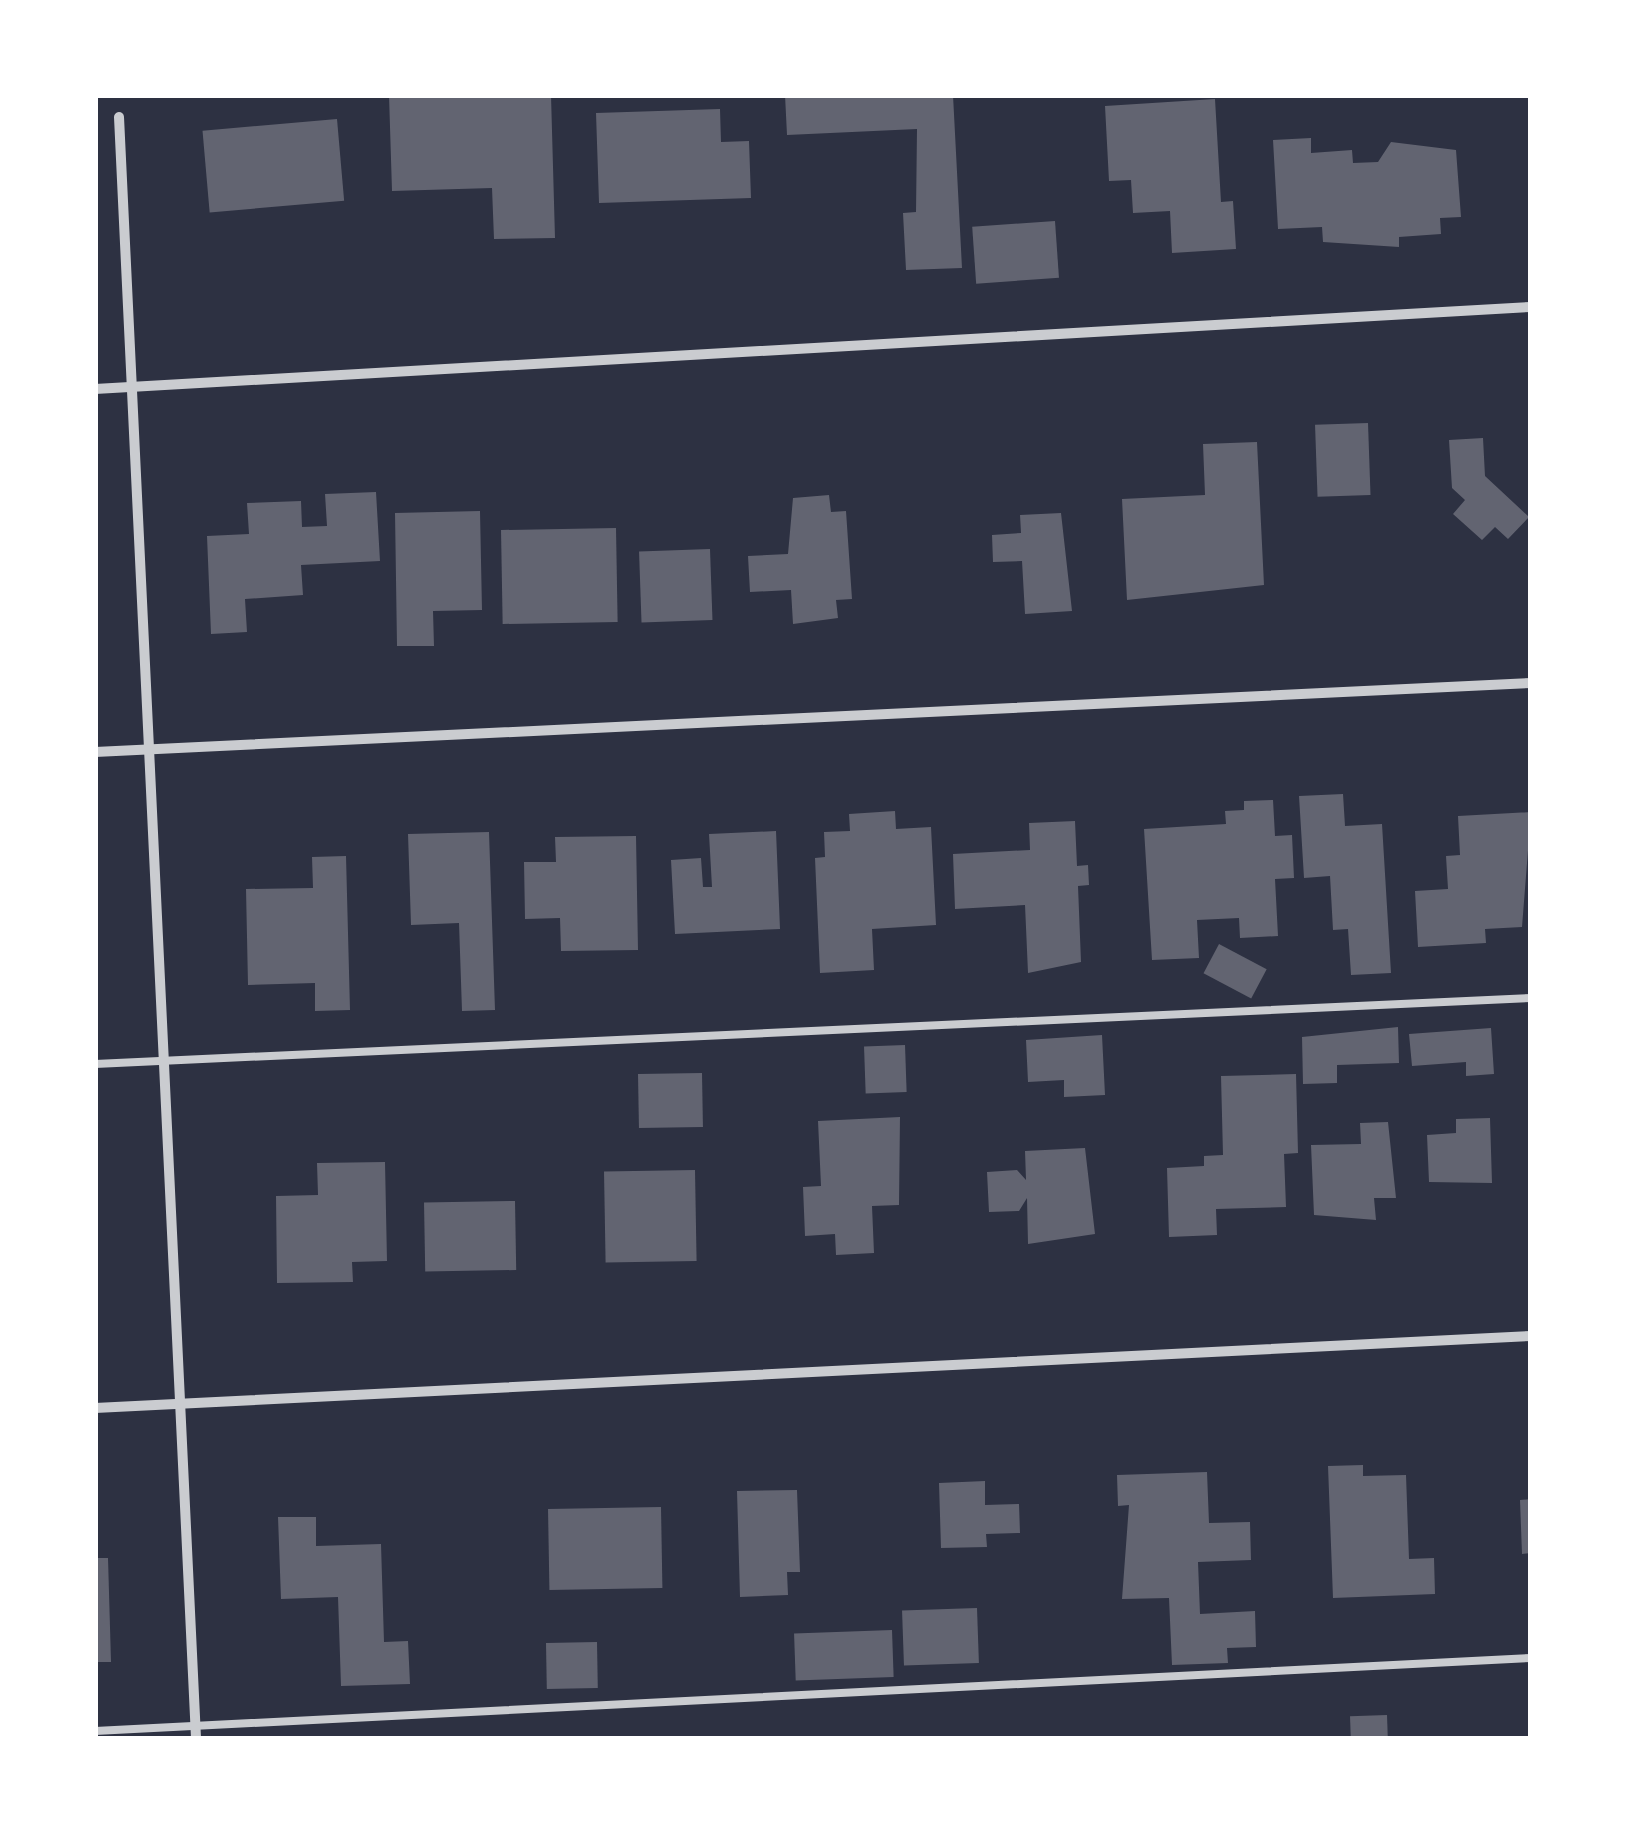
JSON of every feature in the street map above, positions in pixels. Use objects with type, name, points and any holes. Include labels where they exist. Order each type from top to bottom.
[{"type":"street","points":[[120,118],[196,1739]]},
{"type":"street","points":[[95,389],[1531,307]]},
{"type":"street","points":[[95,752],[1531,683]]},
{"type":"street","points":[[95,1408],[1531,1336]]},
{"type":"lane","points":[[95,1064],[1531,998]]},
{"type":"lane","points":[[95,1731],[1531,1658]]},
{"type":"building","points":[[389,95],[551,95],[555,238],[494,239],[492,188],[392,191]]},
{"type":"building","points":[[785,95],[953,95],[962,268],[906,270],[903,213],[916,212],[917,129],[787,135]]},
{"type":"building","points":[[1215,99],[1221,202],[1233,201],[1236,249],[1172,253],[1170,211],[1133,213],[1131,180],[1109,181],[1105,106]]},
{"type":"building","points":[[720,109],[721,142],[749,141],[751,198],[599,203],[596,113]]},
{"type":"building","points":[[337,119],[344,201],[210,212],[203,131]]},
{"type":"building","points":[[1311,138],[1311,153],[1352,150],[1353,163],[1378,162],[1391,142],[1456,150],[1461,217],[1440,218],[1441,234],[1399,237],[1399,247],[1323,242],[1322,227],[1278,229],[1273,140]]},
{"type":"building","points":[[1055,221],[1059,278],[976,284],[972,227]]},
{"type":"building","points":[[1368,423],[1371,495],[1318,497],[1315,425]]},
{"type":"building","points":[[1483,438],[1485,476],[1529,517],[1508,539],[1495,527],[1482,540],[1453,514],[1465,500],[1452,488],[1449,440]]},
{"type":"building","points":[[1257,442],[1264,585],[1127,600],[1122,499],[1205,495],[1203,444]]},
{"type":"building","points":[[376,492],[380,561],[301,565],[303,595],[245,599],[247,632],[211,634],[207,536],[249,534],[247,503],[301,501],[302,527],[327,526],[325,494]]},
{"type":"building","points":[[829,495],[831,512],[846,511],[852,599],[836,600],[838,618],[793,624],[791,590],[750,592],[748,556],[788,554],[793,498]]},
{"type":"building","points":[[480,511],[482,610],[433,611],[434,646],[397,646],[395,513]]},
{"type":"building","points":[[1061,513],[1072,611],[1025,614],[1022,561],[993,562],[992,535],[1021,533],[1020,515]]},
{"type":"building","points":[[616,528],[618,622],[503,624],[501,530]]},
{"type":"building","points":[[710,549],[712,620],[642,622],[639,551]]},
{"type":"building","points":[[1343,794],[1345,826],[1382,824],[1391,973],[1351,975],[1348,929],[1333,930],[1330,876],[1304,878],[1299,796]]},
{"type":"building","points":[[1273,800],[1275,836],[1292,835],[1294,878],[1275,879],[1278,936],[1240,938],[1239,918],[1197,920],[1199,958],[1152,960],[1144,829],[1226,824],[1225,811],[1244,810],[1244,801]]},
{"type":"building","points":[[895,811],[896,829],[931,827],[936,925],[872,929],[874,970],[820,973],[815,858],[825,857],[824,832],[850,831],[849,814]]},
{"type":"building","points":[[1531,812],[1522,927],[1485,929],[1486,943],[1418,947],[1415,891],[1448,889],[1446,856],[1460,855],[1458,816]]},
{"type":"building","points":[[1075,821],[1077,866],[1088,865],[1089,885],[1078,886],[1081,962],[1028,973],[1025,905],[955,909],[953,854],[1030,850],[1029,823]]},
{"type":"building","points":[[776,831],[780,929],[675,934],[671,860],[701,858],[703,887],[712,887],[709,834]]},
{"type":"building","points":[[489,832],[495,1010],[462,1011],[459,923],[411,925],[408,834]]},
{"type":"building","points":[[636,836],[638,950],[561,951],[560,918],[525,919],[524,862],[556,862],[555,837]]},
{"type":"building","points":[[346,856],[350,1010],[315,1011],[315,983],[248,985],[246,889],[313,888],[312,857]]},
{"type":"building","points":[[1219,944],[1267,969],[1251,998],[1204,973]]},
{"type":"building","points":[[1398,1027],[1399,1063],[1337,1065],[1337,1083],[1303,1084],[1302,1037]]},
{"type":"building","points":[[1491,1028],[1494,1074],[1466,1076],[1466,1062],[1412,1066],[1409,1034]]},
{"type":"building","points":[[1102,1035],[1105,1095],[1064,1097],[1064,1080],[1028,1082],[1026,1040]]},
{"type":"building","points":[[905,1045],[907,1092],[866,1093],[864,1046]]},
{"type":"building","points":[[702,1073],[703,1127],[639,1128],[638,1074]]},
{"type":"building","points":[[1296,1074],[1298,1153],[1284,1154],[1286,1207],[1216,1209],[1217,1235],[1169,1237],[1167,1168],[1204,1166],[1204,1156],[1223,1155],[1221,1076]]},
{"type":"building","points":[[900,1117],[899,1205],[872,1206],[874,1253],[836,1255],[835,1234],[805,1236],[803,1187],[821,1186],[818,1121]]},
{"type":"building","points":[[1490,1118],[1492,1183],[1429,1182],[1427,1135],[1456,1133],[1456,1119]]},
{"type":"building","points":[[1388,1122],[1396,1198],[1374,1198],[1376,1220],[1314,1215],[1311,1145],[1361,1144],[1360,1123]]},
{"type":"building","points":[[1085,1148],[1095,1234],[1028,1244],[1027,1198],[1019,1211],[989,1212],[987,1172],[1017,1170],[1026,1180],[1025,1151]]},
{"type":"building","points":[[385,1162],[387,1261],[352,1262],[353,1282],[277,1283],[276,1196],[318,1195],[317,1163]]},
{"type":"building","points":[[695,1170],[697,1261],[606,1263],[604,1172]]},
{"type":"building","points":[[515,1201],[516,1270],[425,1272],[424,1203]]},
{"type":"building","points":[[1363,1465],[1363,1476],[1406,1475],[1409,1559],[1434,1558],[1435,1594],[1333,1598],[1328,1466]]},
{"type":"building","points":[[1207,1472],[1209,1523],[1250,1522],[1251,1560],[1198,1562],[1200,1614],[1255,1611],[1256,1647],[1227,1648],[1228,1663],[1172,1665],[1169,1598],[1122,1599],[1129,1505],[1118,1506],[1117,1475]]},
{"type":"building","points":[[985,1481],[985,1505],[1019,1504],[1020,1533],[986,1534],[987,1547],[941,1548],[939,1483]]},
{"type":"building","points":[[797,1490],[800,1572],[787,1572],[788,1595],[740,1597],[737,1491]]},
{"type":"building","points":[[1531,1499],[1531,1553],[1522,1554],[1520,1500]]},
{"type":"building","points":[[661,1507],[662,1588],[549,1590],[548,1509]]},
{"type":"building","points":[[278,1517],[316,1517],[316,1546],[381,1544],[384,1642],[408,1641],[410,1684],[341,1686],[338,1597],[281,1599]]},
{"type":"building","points":[[95,1558],[108,1558],[111,1662],[95,1662]]},
{"type":"building","points":[[977,1608],[979,1663],[904,1666],[902,1611]]},
{"type":"building","points":[[892,1630],[894,1677],[796,1680],[794,1633]]},
{"type":"building","points":[[597,1642],[598,1688],[547,1689],[546,1643]]},
{"type":"building","points":[[1387,1715],[1388,1739],[1351,1739],[1350,1716]]}]
